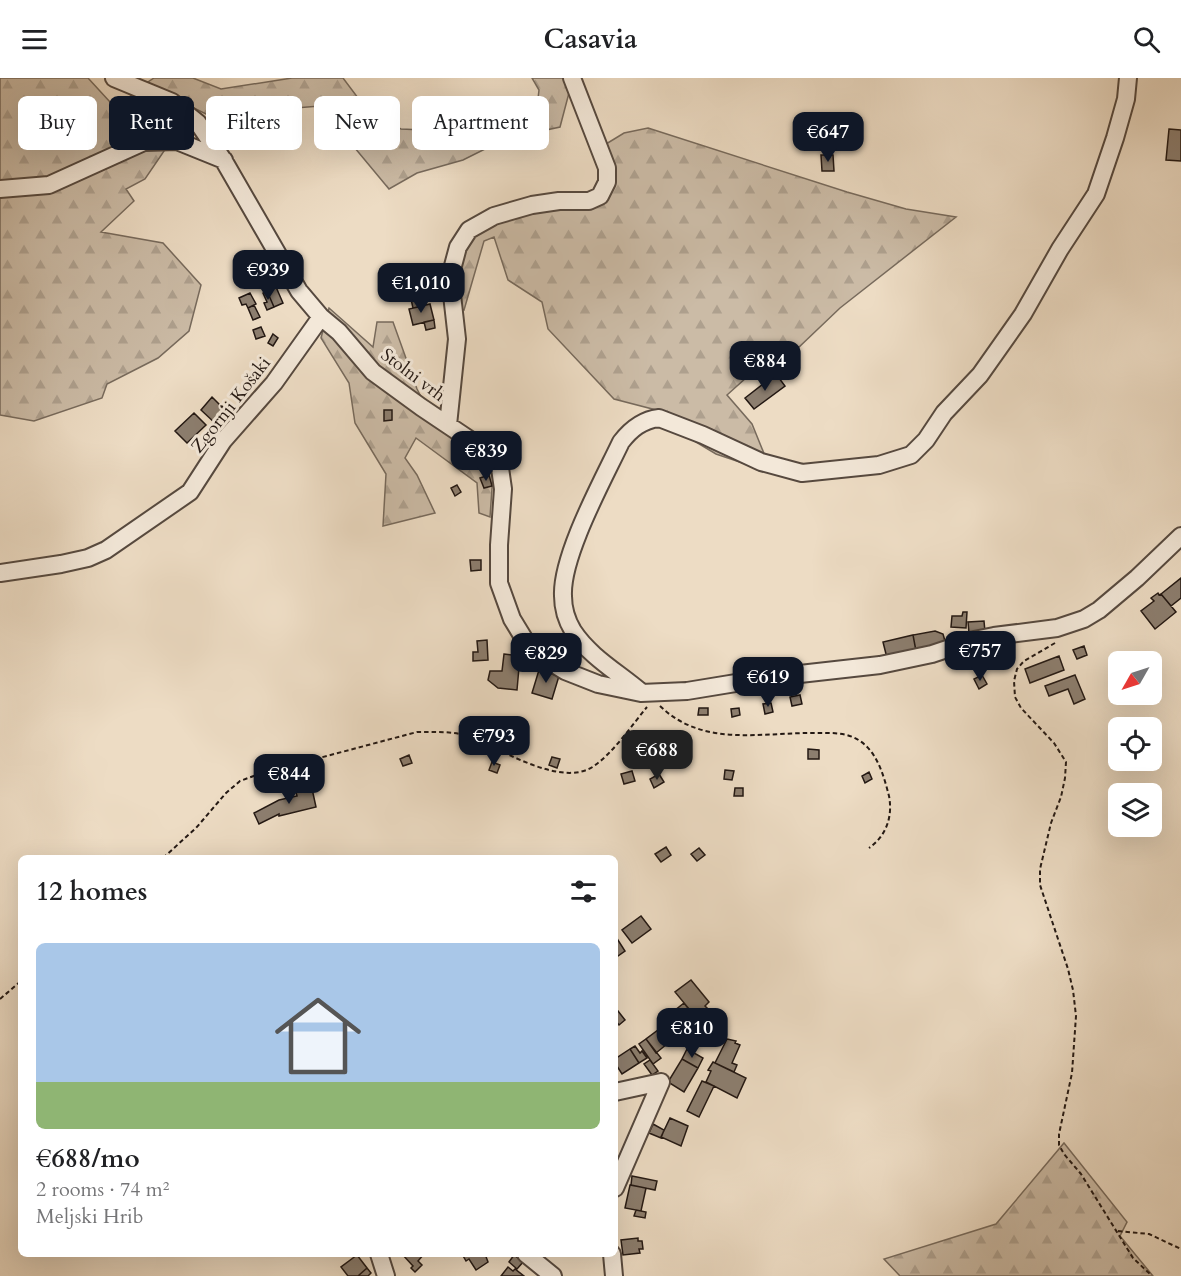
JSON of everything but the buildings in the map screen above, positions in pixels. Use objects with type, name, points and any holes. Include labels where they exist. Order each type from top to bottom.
[{"type":"street","name":"Stolni vrh","points":[[114,78],[172,102],[198,123],[225,161],[299,291],[321,317],[339,332],[373,372],[488,452],[500,468],[503,489],[499,584],[512,619],[526,642],[542,657],[565,670],[645,700],[773,677],[880,665],[933,654],[984,638],[1057,628],[1084,619],[1099,610],[1181,536]]},
{"type":"street","points":[[448,425],[457,339],[450,277],[458,247],[469,230],[494,216],[532,205],[559,201],[590,201],[600,196],[607,182],[607,168],[572,78]]},
{"type":"street","points":[[645,700],[621,675],[598,658],[583,643],[573,630],[566,615],[563,596],[566,573],[576,542],[621,442],[627,434],[638,425],[659,418],[703,435],[761,462],[802,472],[879,465],[910,455],[926,440],[944,413],[980,375],[1023,314],[1060,249],[1096,194],[1126,99],[1128,78]]},
{"type":"street","points":[[0,189],[49,185],[144,142],[177,141],[225,161]]},
{"type":"street","name":"Zgornji Košaki","points":[[0,573],[88,558],[106,550],[190,492],[223,441],[274,383],[321,317]]},
{"type":"street","points":[[618,1091],[661,1083],[618,1181]]},
{"type":"street","points":[[380,1257],[386,1276]]},
{"type":"street","points":[[530,1257],[553,1276]]},
{"type":"street","points":[[612,1257],[614,1276]]},
{"type":"path","points":[[1060,641],[1024,661],[1017,669],[1014,681],[1015,697],[1021,708],[1054,743],[1066,762],[1061,797],[1051,823],[1040,868],[1040,885],[1068,969],[1076,1016],[1072,1073],[1059,1134],[1059,1145],[1081,1174],[1133,1258],[1150,1274]]},
{"type":"path","points":[[166,855],[196,828],[240,781],[259,774],[417,732],[466,735],[538,766],[561,772],[579,772],[593,767],[605,756],[645,700]]},
{"type":"path","points":[[658,705],[675,719],[707,732],[737,736],[785,732],[830,733],[849,735],[861,741],[879,763],[890,800],[889,821],[884,834],[869,848]]},
{"type":"path","points":[[0,999],[18,984]]},
{"type":"path","points":[[1118,1231],[1149,1234],[1181,1249]]},
{"type":"green space","points":[[0,78],[88,78],[109,101],[109,150],[165,150],[145,179],[126,189],[134,201],[101,232],[163,243],[201,285],[189,331],[158,358],[107,384],[102,398],[34,421],[0,415]]},
{"type":"green space","points":[[154,78],[193,78],[221,89],[292,78],[343,78],[356,96],[314,96],[314,106],[302,107],[302,96],[206,96],[206,114],[194,108],[194,96],[169,96],[145,84]]},
{"type":"green space","points":[[532,78],[565,78],[570,89],[560,127],[549,129],[549,96],[538,96],[539,90]]},
{"type":"green space","points":[[133,91],[145,96],[130,96]]},
{"type":"green space","points":[[400,128],[412,129],[412,150],[483,150],[463,160],[417,173],[389,189],[357,150],[400,150]]},
{"type":"green space","points":[[648,128],[847,192],[906,209],[956,217],[840,308],[798,348],[776,351],[727,395],[752,424],[772,473],[716,454],[674,429],[660,411],[614,399],[548,329],[542,302],[508,280],[494,237],[484,241],[464,310],[457,308],[453,279],[471,235],[496,219],[604,198],[606,144],[624,133]]},
{"type":"green space","points":[[329,308],[373,347],[377,322],[393,322],[417,389],[437,427],[481,459],[493,474],[490,517],[479,513],[477,483],[416,438],[405,458],[417,475],[435,513],[383,526],[386,474],[355,423],[349,383],[321,338]]},
{"type":"green space","points":[[1064,1143],[1127,1222],[1120,1236],[1153,1276],[900,1276],[884,1259],[996,1224]]}]
